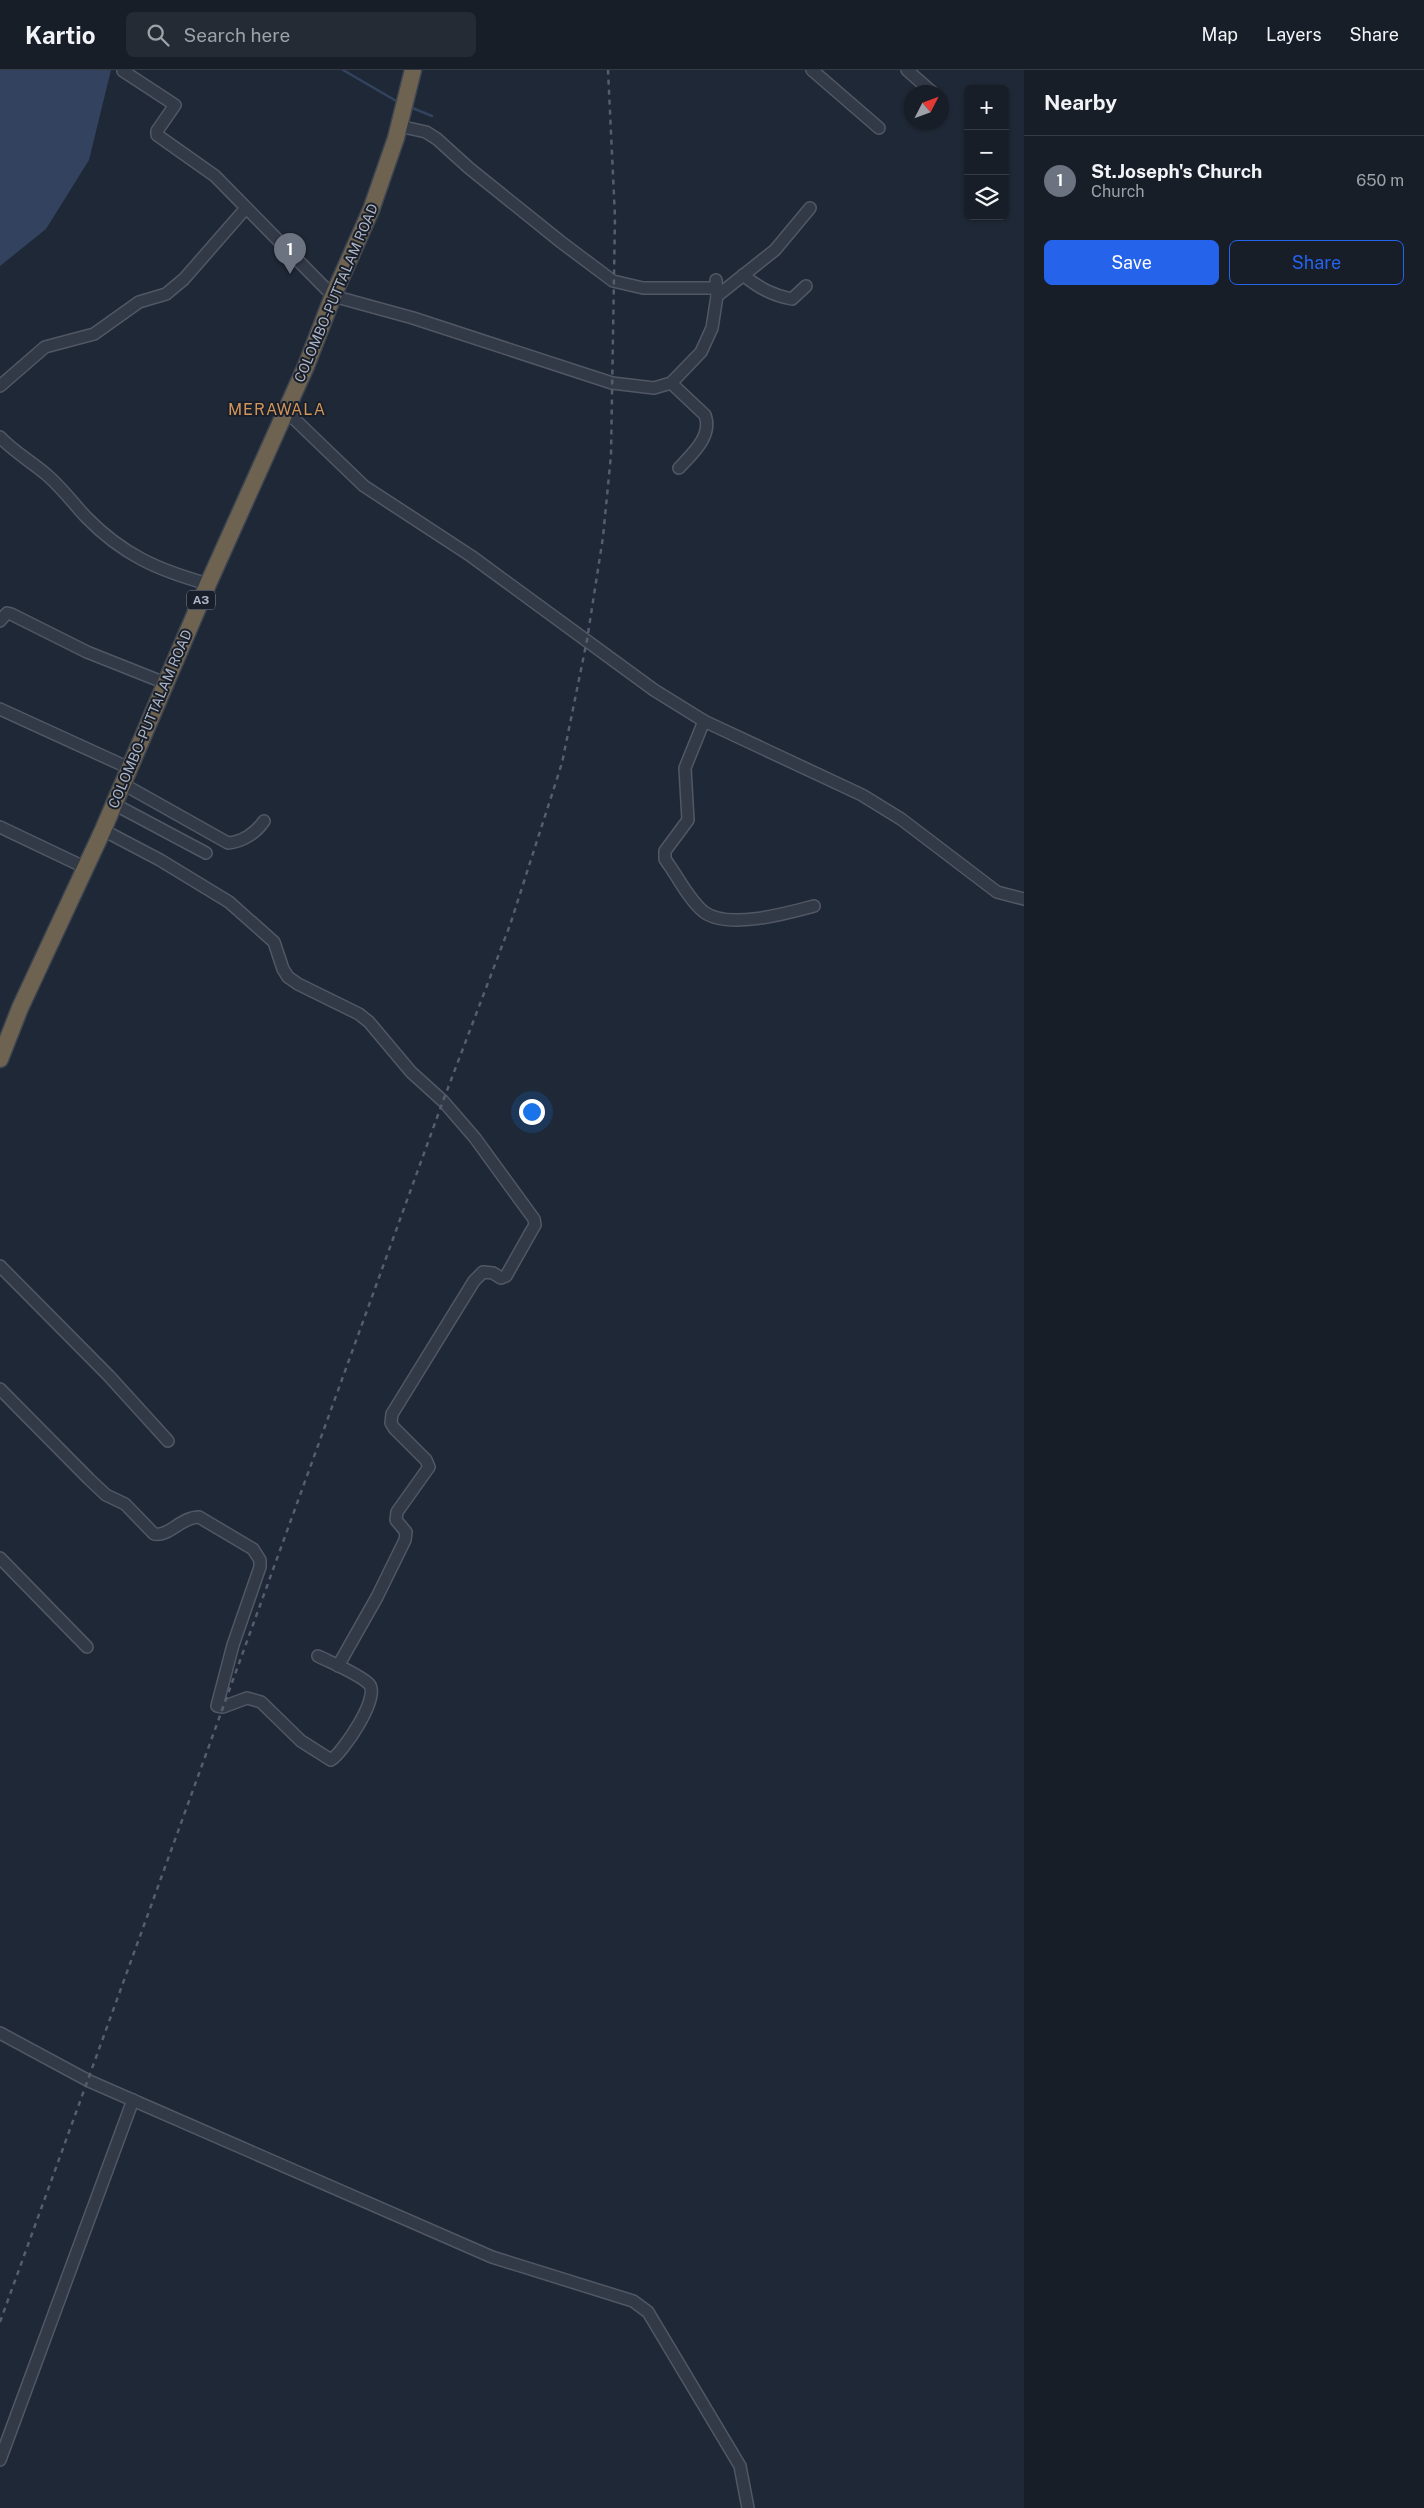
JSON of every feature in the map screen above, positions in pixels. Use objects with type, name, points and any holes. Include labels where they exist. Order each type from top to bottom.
[{"type":"highway","name":"COLOMBO-PUTTALAM ROAD","points":[[0,1059],[20,1008],[123,784],[165,683],[286,411],[333,296],[372,210],[399,126],[413,70]]},
{"type":"street","points":[[123,70],[175,106],[157,130],[157,134],[207,169],[333,296],[413,318],[612,383],[654,388],[671,382],[701,352],[712,328],[717,288]]},
{"type":"street","points":[[907,70],[924,85]]},
{"type":"street","points":[[814,71],[878,128]]},
{"type":"street","points":[[399,126],[426,132],[437,139],[469,168],[613,281],[643,288],[717,288],[743,275],[774,250],[810,208]]},
{"type":"street","points":[[0,386],[45,346],[94,334],[139,302],[166,294],[184,279],[246,208]]},
{"type":"street","points":[[743,275],[758,287],[774,296],[792,300],[806,286]]},
{"type":"street","points":[[671,382],[705,415],[707,420],[704,439],[679,468]]},
{"type":"street","points":[[286,411],[364,486],[471,556],[654,690],[704,721],[862,795],[901,819],[997,892],[1024,899]]},
{"type":"street","points":[[0,437],[24,459],[46,474],[87,518],[128,552],[168,573],[208,584]]},
{"type":"street","points":[[0,621],[7,613],[11,614],[88,652],[165,683]]},
{"type":"street","points":[[0,709],[129,768]]},
{"type":"street","points":[[704,721],[685,768],[688,820],[665,852],[665,858],[669,865],[703,910],[720,919],[770,918],[814,906]]},
{"type":"street","points":[[123,784],[228,843],[242,840],[264,822]]},
{"type":"street","points":[[114,804],[206,853]]},
{"type":"street","points":[[0,827],[84,867]]},
{"type":"street","points":[[102,830],[160,860],[229,902],[274,942],[283,969],[288,977],[298,984],[359,1014],[369,1022],[411,1072],[443,1102],[475,1138],[534,1219],[535,1225],[506,1276],[501,1278],[493,1273],[483,1272],[474,1281],[392,1414],[391,1424],[426,1460],[429,1467],[397,1512],[396,1520],[406,1532],[405,1540],[377,1597],[338,1666]]},
{"type":"street","points":[[0,1266],[109,1376],[168,1441]]},
{"type":"street","points":[[0,1389],[100,1490],[111,1498],[125,1504],[154,1534],[161,1534],[183,1520],[199,1517],[250,1546],[256,1552],[260,1567],[233,1645],[217,1706],[223,1707],[247,1698],[261,1702],[302,1741],[332,1760],[360,1722],[373,1695],[372,1688],[368,1682],[318,1656]]},
{"type":"street","points":[[0,1558],[87,1647]]},
{"type":"street","points":[[0,2033],[89,2081],[492,2257],[633,2302],[648,2312],[740,2466],[748,2508]]},
{"type":"street","points":[[0,2460],[133,2100]]},
{"type":"water","points":[[0,70],[111,70],[89,160],[46,229],[0,266]]},
{"type":"waterway","points":[[343,70],[398,102]]},
{"type":"waterway","points":[[410,107],[432,116]]},
{"type":"railway","points":[[0,2322],[443,1101],[510,925],[562,763],[587,640],[603,537],[611,455],[615,217],[608,70]]},
{"type":"place","name":"St.Joseph's Church","points":[[290,274]]},
{"type":"district","name":"MERAWALA","points":[[277,409]]}]
